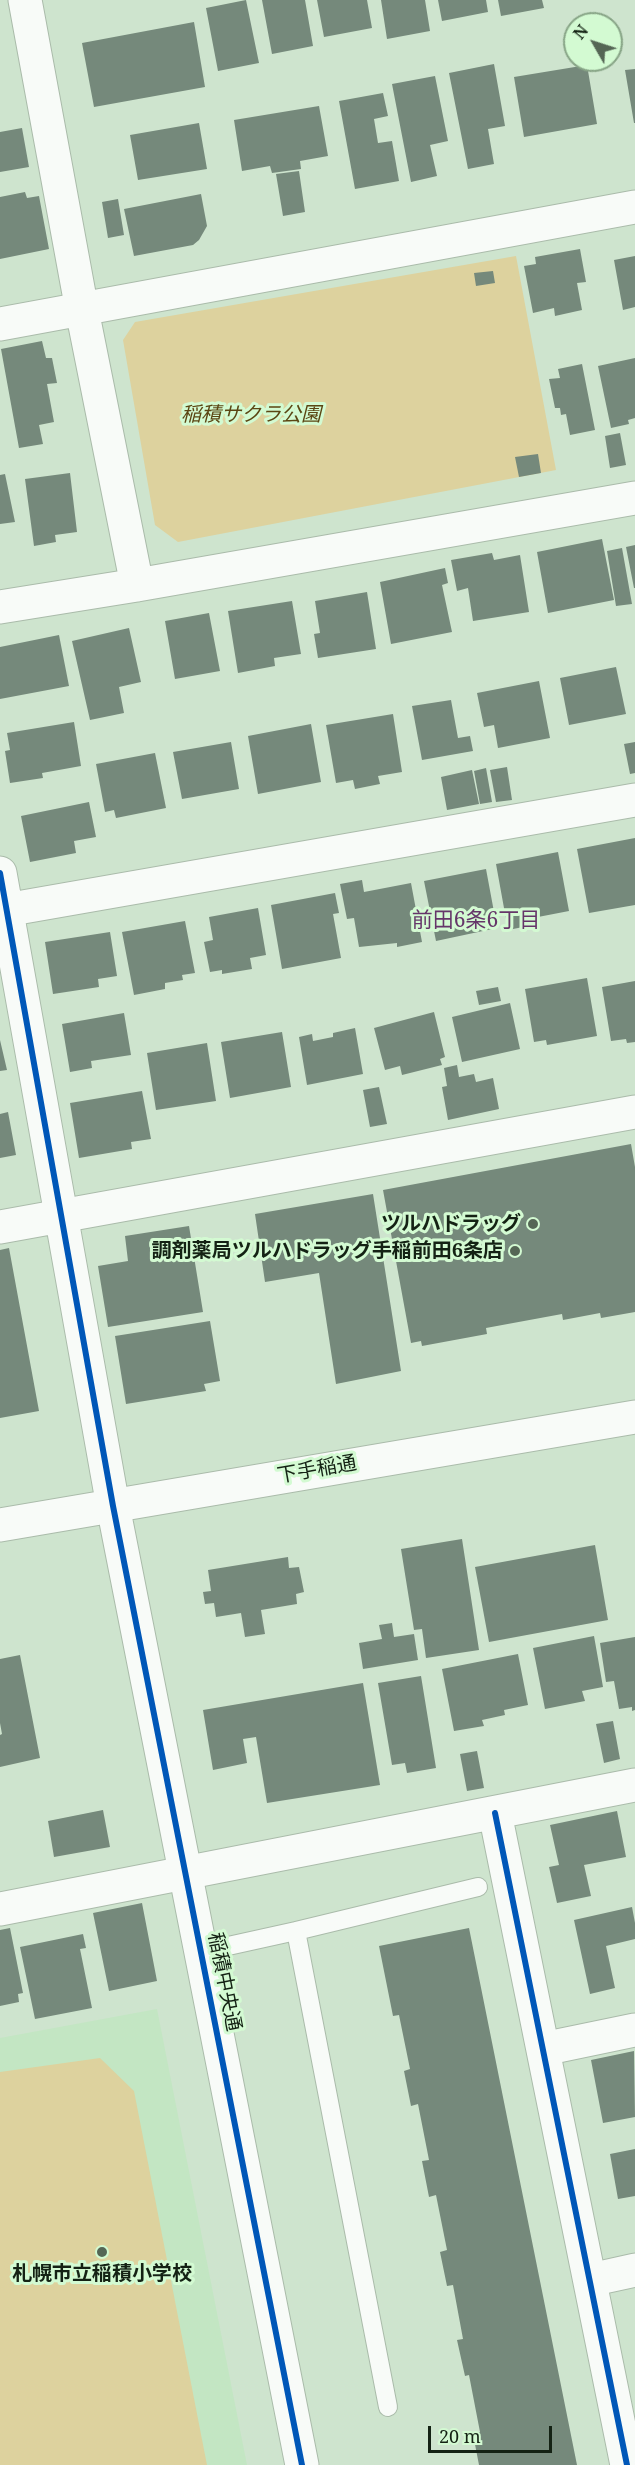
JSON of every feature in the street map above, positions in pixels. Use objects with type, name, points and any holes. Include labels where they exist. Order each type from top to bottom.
[{"type":"street","points":[[25,0],[82,310],[137,585]]},
{"type":"street","points":[[0,324],[635,207]]},
{"type":"street","points":[[0,607],[635,498]]},
{"type":"street","points":[[4,911],[635,800]]},
{"type":"street","name":"稲積中央通","points":[[0,873],[4,911],[62,1216],[113,1506],[302,2465]]},
{"type":"street","points":[[0,1227],[635,1112]]},
{"type":"street","name":"下手稲通","points":[[0,1525],[635,1417]]},
{"type":"street","points":[[0,1909],[635,1785]]},
{"type":"street","points":[[495,1813],[627,2465]]},
{"type":"street","points":[[543,2049],[635,2030]]},
{"type":"street","points":[[590,2280],[635,2270]]},
{"type":"lane","points":[[201,1952],[478,1887]]},
{"type":"lane","points":[[296,1930],[388,2407]]},
{"type":"shaded area","name":"札幌市立稲積小学校","points":[[157,2009],[247,2465],[0,2465],[0,2038]]},
{"type":"green space","name":"稲積サクラ公園","points":[[516,256],[556,470],[178,542],[155,525],[123,340],[135,322]]},
{"type":"green space","name":"札幌市立稲積小学校","points":[[100,2058],[134,2091],[207,2465],[0,2465],[0,2072]]},
{"type":"building","points":[[246,0],[259,63],[218,71],[206,8]]},
{"type":"building","points":[[262,0],[305,0],[313,46],[272,54]]},
{"type":"building","points":[[317,0],[367,0],[372,28],[324,37]]},
{"type":"building","points":[[381,0],[425,0],[430,31],[387,39]]},
{"type":"building","points":[[438,0],[486,0],[488,12],[442,21]]},
{"type":"building","points":[[498,0],[542,0],[544,8],[501,16]]},
{"type":"building","points":[[194,22],[205,87],[94,107],[82,43]]},
{"type":"building","points":[[494,64],[505,126],[488,129],[494,164],[468,169],[449,73]]},
{"type":"building","points":[[563,69],[563,72],[588,72],[597,124],[524,137],[514,77]]},
{"type":"building","points":[[635,69],[635,123],[634,123],[625,70]]},
{"type":"building","points":[[435,76],[448,141],[430,145],[437,176],[411,182],[392,84]]},
{"type":"building","points":[[383,93],[388,116],[374,119],[378,143],[392,141],[399,181],[355,189],[339,101]]},
{"type":"building","points":[[319,106],[328,156],[300,161],[301,169],[272,173],[270,166],[242,171],[234,120]]},
{"type":"building","points":[[199,123],[207,169],[138,180],[130,135]]},
{"type":"building","points":[[22,128],[29,167],[0,172],[0,132]]},
{"type":"building","points":[[299,171],[305,212],[283,216],[276,174]]},
{"type":"building","points":[[25,192],[27,198],[39,196],[49,249],[0,259],[0,197]]},
{"type":"building","points":[[201,194],[207,226],[199,240],[193,245],[134,256],[124,209]]},
{"type":"building","points":[[118,199],[124,235],[108,238],[102,202]]},
{"type":"building","points":[[580,249],[586,282],[577,283],[582,310],[555,316],[554,308],[533,313],[524,266],[536,264],[535,257]]},
{"type":"building","points":[[635,256],[635,307],[623,310],[614,260]]},
{"type":"building","points":[[493,271],[495,283],[476,286],[474,273]]},
{"type":"building","points":[[42,341],[46,358],[52,358],[57,383],[47,384],[54,422],[39,425],[43,444],[19,448],[1,349]]},
{"type":"building","points":[[635,358],[635,418],[628,420],[629,424],[611,428],[598,366]]},
{"type":"building","points":[[582,364],[595,430],[570,435],[566,414],[561,415],[560,408],[555,408],[549,379],[560,378],[558,369]]},
{"type":"building","points":[[620,433],[626,465],[610,468],[605,436]]},
{"type":"building","points":[[538,454],[541,473],[519,477],[515,457]]},
{"type":"building","points":[[70,473],[77,532],[55,535],[56,542],[34,546],[25,479]]},
{"type":"building","points":[[5,474],[15,522],[0,524],[0,475]]},
{"type":"building","points":[[602,539],[614,600],[548,613],[537,552]]},
{"type":"building","points":[[635,545],[635,588],[634,588],[626,547]]},
{"type":"building","points":[[622,548],[632,604],[616,606],[607,551]]},
{"type":"building","points":[[492,553],[494,560],[520,555],[529,612],[473,621],[468,588],[457,591],[451,560]]},
{"type":"building","points":[[445,568],[448,583],[442,585],[452,632],[391,644],[380,582]]},
{"type":"building","points":[[367,592],[376,649],[318,658],[314,634],[320,633],[315,601]]},
{"type":"building","points":[[292,601],[301,654],[274,658],[275,666],[238,673],[228,611]]},
{"type":"building","points":[[209,613],[220,671],[175,679],[165,621]]},
{"type":"building","points":[[129,628],[141,682],[119,687],[124,713],[90,720],[72,641]]},
{"type":"building","points":[[59,635],[69,686],[0,699],[0,647]]},
{"type":"building","points":[[616,667],[626,714],[569,725],[560,678]]},
{"type":"building","points":[[539,681],[550,738],[498,748],[494,725],[484,727],[477,693]]},
{"type":"building","points":[[451,700],[458,738],[470,736],[473,751],[422,760],[412,706]]},
{"type":"building","points":[[393,714],[402,772],[378,776],[380,784],[355,789],[353,780],[336,783],[326,725]]},
{"type":"building","points":[[74,722],[81,766],[42,773],[43,778],[10,783],[5,751],[10,750],[7,733]]},
{"type":"building","points":[[311,724],[321,782],[258,794],[248,736]]},
{"type":"building","points":[[231,742],[239,789],[182,799],[173,752]]},
{"type":"building","points":[[635,742],[635,773],[630,774],[624,744]]},
{"type":"building","points":[[155,753],[166,808],[116,818],[114,810],[105,812],[96,764]]},
{"type":"building","points":[[507,767],[512,800],[496,802],[490,770]]},
{"type":"building","points":[[486,768],[492,802],[480,804],[474,771]]},
{"type":"building","points":[[472,770],[479,804],[447,810],[441,777]]},
{"type":"building","points":[[89,802],[96,837],[74,841],[76,853],[30,862],[21,816]]},
{"type":"building","points":[[635,838],[635,905],[589,913],[577,849]]},
{"type":"building","points":[[558,852],[569,911],[538,917],[538,924],[508,930],[496,864]]},
{"type":"building","points":[[486,869],[497,928],[436,941],[424,881]]},
{"type":"building","points":[[362,880],[364,892],[411,883],[422,942],[397,947],[397,943],[359,947],[354,918],[347,919],[340,884]]},
{"type":"building","points":[[335,893],[339,913],[333,914],[341,958],[282,969],[271,905]]},
{"type":"building","points":[[258,908],[266,955],[250,958],[252,969],[222,974],[222,970],[210,972],[204,942],[213,940],[209,917]]},
{"type":"building","points":[[185,921],[195,973],[182,975],[183,980],[165,983],[165,989],[134,995],[122,932]]},
{"type":"building","points":[[110,932],[117,976],[98,979],[99,987],[53,994],[45,942]]},
{"type":"building","points":[[587,978],[597,1036],[547,1045],[546,1040],[534,1042],[525,989]]},
{"type":"building","points":[[635,981],[635,1042],[627,1043],[626,1039],[611,1041],[602,987]]},
{"type":"building","points":[[498,987],[501,1001],[479,1005],[476,991]]},
{"type":"building","points":[[510,1003],[520,1049],[462,1062],[452,1017]]},
{"type":"building","points":[[434,1012],[445,1057],[440,1059],[442,1065],[402,1075],[400,1066],[385,1070],[374,1028]]},
{"type":"building","points":[[124,1013],[131,1055],[91,1061],[92,1068],[70,1072],[62,1024]]},
{"type":"building","points":[[355,1028],[363,1074],[307,1085],[299,1037],[312,1034],[313,1041],[333,1037],[333,1033]]},
{"type":"building","points":[[282,1032],[291,1087],[230,1098],[221,1042]]},
{"type":"building","points":[[0,1040],[7,1070],[0,1071]]},
{"type":"building","points":[[207,1043],[216,1101],[156,1110],[147,1053]]},
{"type":"building","points":[[457,1065],[459,1077],[474,1074],[476,1082],[493,1078],[499,1109],[448,1120],[442,1087],[447,1086],[444,1068]]},
{"type":"building","points":[[379,1087],[387,1124],[370,1127],[363,1090]]},
{"type":"building","points":[[142,1091],[151,1139],[131,1142],[132,1149],[79,1158],[70,1103]]},
{"type":"building","points":[[8,1112],[16,1155],[0,1158],[0,1114]]},
{"type":"building","name":"調剤薬局ツルハドラッグ手稲前田6条店","points":[[631,1144],[635,1167],[635,1312],[601,1318],[600,1313],[563,1320],[562,1314],[486,1328],[487,1334],[422,1346],[421,1341],[411,1343],[383,1190]]},
{"type":"building","points":[[373,1194],[401,1371],[336,1384],[319,1273],[265,1282],[255,1214]]},
{"type":"building","points":[[189,1226],[203,1312],[108,1327],[98,1266],[128,1261],[125,1236]]},
{"type":"building","points":[[9,1248],[39,1411],[0,1418],[0,1250]]},
{"type":"building","points":[[210,1321],[220,1381],[204,1384],[206,1391],[126,1404],[115,1336]]},
{"type":"building","points":[[462,1539],[479,1650],[426,1658],[422,1629],[414,1630],[401,1549]]},
{"type":"building","points":[[595,1545],[608,1620],[489,1642],[475,1567]]},
{"type":"building","points":[[288,1557],[289,1568],[299,1567],[304,1592],[296,1594],[297,1604],[261,1610],[265,1634],[245,1637],[241,1613],[216,1617],[214,1603],[205,1604],[203,1592],[211,1591],[208,1570]]},
{"type":"building","points":[[392,1623],[394,1637],[414,1634],[418,1660],[363,1669],[359,1643],[382,1639],[379,1625]]},
{"type":"building","points":[[594,1636],[603,1687],[582,1691],[585,1701],[545,1709],[533,1648]]},
{"type":"building","points":[[635,1637],[635,1710],[632,1711],[632,1707],[619,1709],[614,1681],[606,1682],[600,1643]]},
{"type":"building","points":[[518,1654],[528,1705],[504,1710],[505,1715],[482,1720],[484,1726],[454,1731],[442,1669]]},
{"type":"building","points":[[20,1655],[40,1758],[0,1767],[0,1735],[2,1734],[0,1659]]},
{"type":"building","points":[[421,1676],[436,1768],[407,1773],[405,1763],[392,1765],[378,1683]]},
{"type":"building","points":[[363,1683],[380,1785],[267,1803],[256,1737],[243,1739],[247,1763],[213,1770],[203,1710]]},
{"type":"building","points":[[613,1721],[620,1759],[604,1763],[596,1724]]},
{"type":"building","points":[[477,1751],[484,1788],[467,1791],[460,1754]]},
{"type":"building","points":[[103,1810],[110,1847],[54,1857],[48,1821]]},
{"type":"building","points":[[617,1811],[626,1857],[584,1865],[591,1896],[557,1903],[549,1867],[559,1865],[550,1825]]},
{"type":"building","points":[[142,1903],[157,1981],[109,1991],[93,1913]]},
{"type":"building","points":[[632,1907],[635,1939],[606,1946],[615,1988],[590,1994],[574,1920]]},
{"type":"building","points":[[10,1928],[23,1993],[18,1994],[19,2002],[0,2006],[0,1930]]},
{"type":"building","points":[[469,1928],[577,2465],[479,2465],[473,2434],[480,2432],[469,2375],[465,2376],[457,2340],[463,2339],[453,2285],[447,2286],[440,2252],[447,2250],[436,2195],[429,2197],[422,2161],[429,2160],[418,2104],[411,2106],[404,2071],[410,2069],[399,2015],[393,2016],[379,1946]]},
{"type":"building","points":[[83,1934],[86,1948],[80,1949],[92,2008],[35,2019],[20,1947]]},
{"type":"building","points":[[634,2051],[635,2117],[603,2123],[591,2060]]},
{"type":"building","points":[[635,2149],[635,2196],[618,2199],[610,2154]]},
{"type":"cycle path","points":[[0,873],[113,1506],[302,2465]]},
{"type":"cycle path","points":[[495,1813],[627,2465]]},
{"type":"place","name":"ツルハドラッグ","points":[[533,1224]]},
{"type":"place","name":"調剤薬局ツルハドラッグ手稲前田6条店","points":[[515,1251]]},
{"type":"place","name":"札幌市立稲積小学校","points":[[102,2252]]},
{"type":"district","name":"前田6条6丁目","points":[[476,921]]}]
